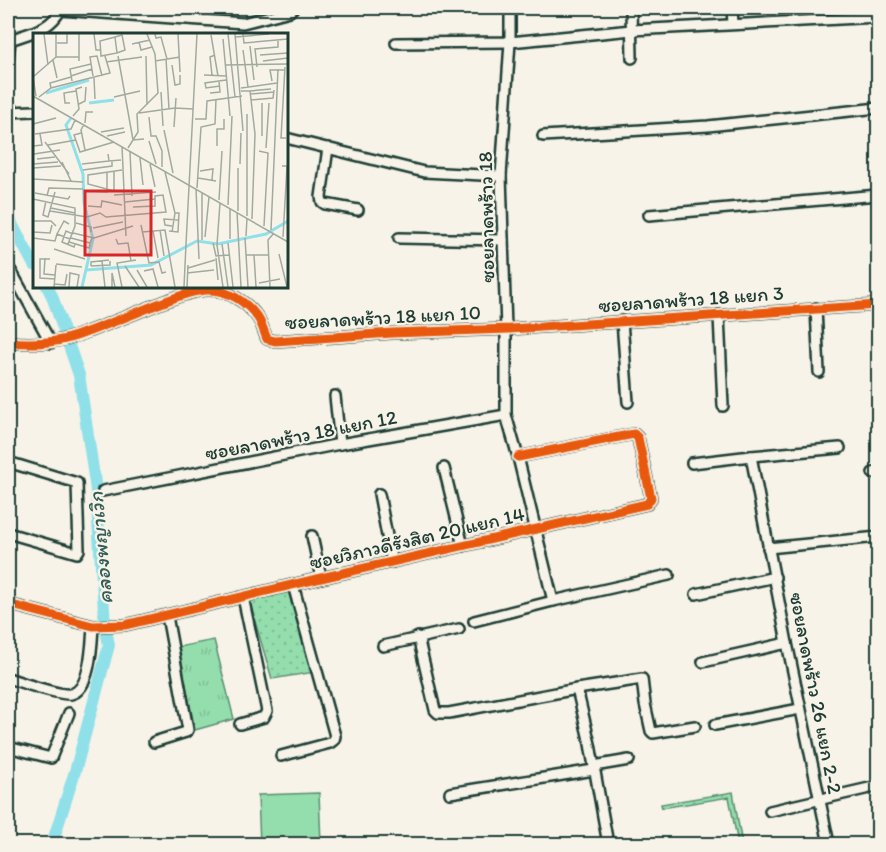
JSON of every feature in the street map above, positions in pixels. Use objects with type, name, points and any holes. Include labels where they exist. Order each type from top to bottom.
[{"type":"street","points":[[8,60],[10,40],[42,28],[57,17],[59,9],[243,23],[290,11],[293,8]]},
{"type":"street","name":"ซอยลาดพร้าว 18","points":[[510,8],[510,42],[501,176],[506,415],[553,601]]},
{"type":"street","points":[[631,8],[632,58]]},
{"type":"street","points":[[732,8],[733,24]]},
{"type":"street","points":[[828,8],[830,20]]},
{"type":"street","points":[[396,43],[510,42],[632,30],[879,17]]},
{"type":"street","points":[[543,136],[708,126],[879,108]]},
{"type":"street","points":[[8,112],[33,111]]},
{"type":"street","points":[[288,138],[424,172],[501,176]]},
{"type":"street","points":[[328,148],[322,202],[358,210]]},
{"type":"street","points":[[650,215],[879,195]]},
{"type":"street","points":[[399,238],[503,240]]},
{"type":"street","points":[[8,270],[11,271],[51,342]]},
{"type":"street","name":"ซอยลาดพร้าว 18 แยก 10","points":[[8,342],[31,344],[75,336],[180,296],[207,290],[221,292],[249,306],[269,341],[506,329]]},
{"type":"street","name":"ซอยลาดพร้าว 18 แยก 3","points":[[506,329],[879,305]]},
{"type":"street","points":[[816,308],[819,372]]},
{"type":"street","points":[[719,315],[723,406]]},
{"type":"street","points":[[622,321],[627,402]]},
{"type":"street","points":[[335,396],[340,444]]},
{"type":"street","name":"ซอยลาดพร้าว 18 แยก 12","points":[[103,491],[340,444],[506,415]]},
{"type":"street","name":"ซอยวิภาวดีรังสิต 20 แยก 14","points":[[8,604],[93,626],[125,625],[647,504],[651,498],[638,438],[634,434],[518,457]]},
{"type":"street","points":[[692,463],[840,448]]},
{"type":"street","name":"ซอยลาดพร้าว 26 แยก 2-2","points":[[751,456],[800,709],[829,844]]},
{"type":"street","points":[[8,462],[75,481],[80,546],[76,553],[8,533]]},
{"type":"street","points":[[444,468],[464,546]]},
{"type":"street","points":[[378,494],[392,562]]},
{"type":"street","points":[[312,536],[321,578]]},
{"type":"street","points":[[768,548],[879,537]]},
{"type":"street","points":[[474,621],[669,575]]},
{"type":"street","points":[[696,594],[775,577]]},
{"type":"street","points":[[280,756],[330,743],[335,736],[293,585]]},
{"type":"street","points":[[240,724],[264,717],[267,711],[243,597]]},
{"type":"street","points":[[154,742],[188,730],[167,616]]},
{"type":"street","points":[[8,678],[65,694],[75,693],[82,686],[87,675],[93,626]]},
{"type":"street","points":[[383,646],[459,629]]},
{"type":"street","points":[[418,638],[435,710],[438,713],[449,713],[642,679],[645,704],[653,733],[695,726]]},
{"type":"street","points":[[703,662],[787,643]]},
{"type":"street","points":[[577,689],[608,844]]},
{"type":"street","points":[[715,725],[800,709]]},
{"type":"street","points":[[8,747],[52,758],[69,713]]},
{"type":"street","points":[[450,793],[629,760]]},
{"type":"street","points":[[770,811],[879,786]]},
{"type":"green space","points":[[291,589],[315,672],[272,679],[249,601]]},
{"type":"green space","points":[[214,640],[234,719],[195,730],[178,647]]},
{"type":"green space","points":[[733,792],[742,844],[738,844],[729,797],[662,808],[661,804]]},
{"type":"green space","points":[[319,793],[321,844],[260,844],[258,795]]},
{"type":"waterway","name":"คลองพญาเวิก","points":[[8,212],[33,263]]},
{"type":"waterway","name":"คลองพญาเวิก","points":[[48,288],[79,375],[96,490],[105,625],[109,645],[76,768],[52,844]]},
{"type":"cycle path","points":[[8,342],[42,343],[67,339],[182,295],[207,290],[229,294],[242,302],[258,318],[267,339],[275,341],[392,333],[510,329],[878,305]]},
{"type":"cycle path","points":[[8,604],[93,626],[125,625],[647,504],[651,498],[638,438],[634,434],[518,457]]}]
